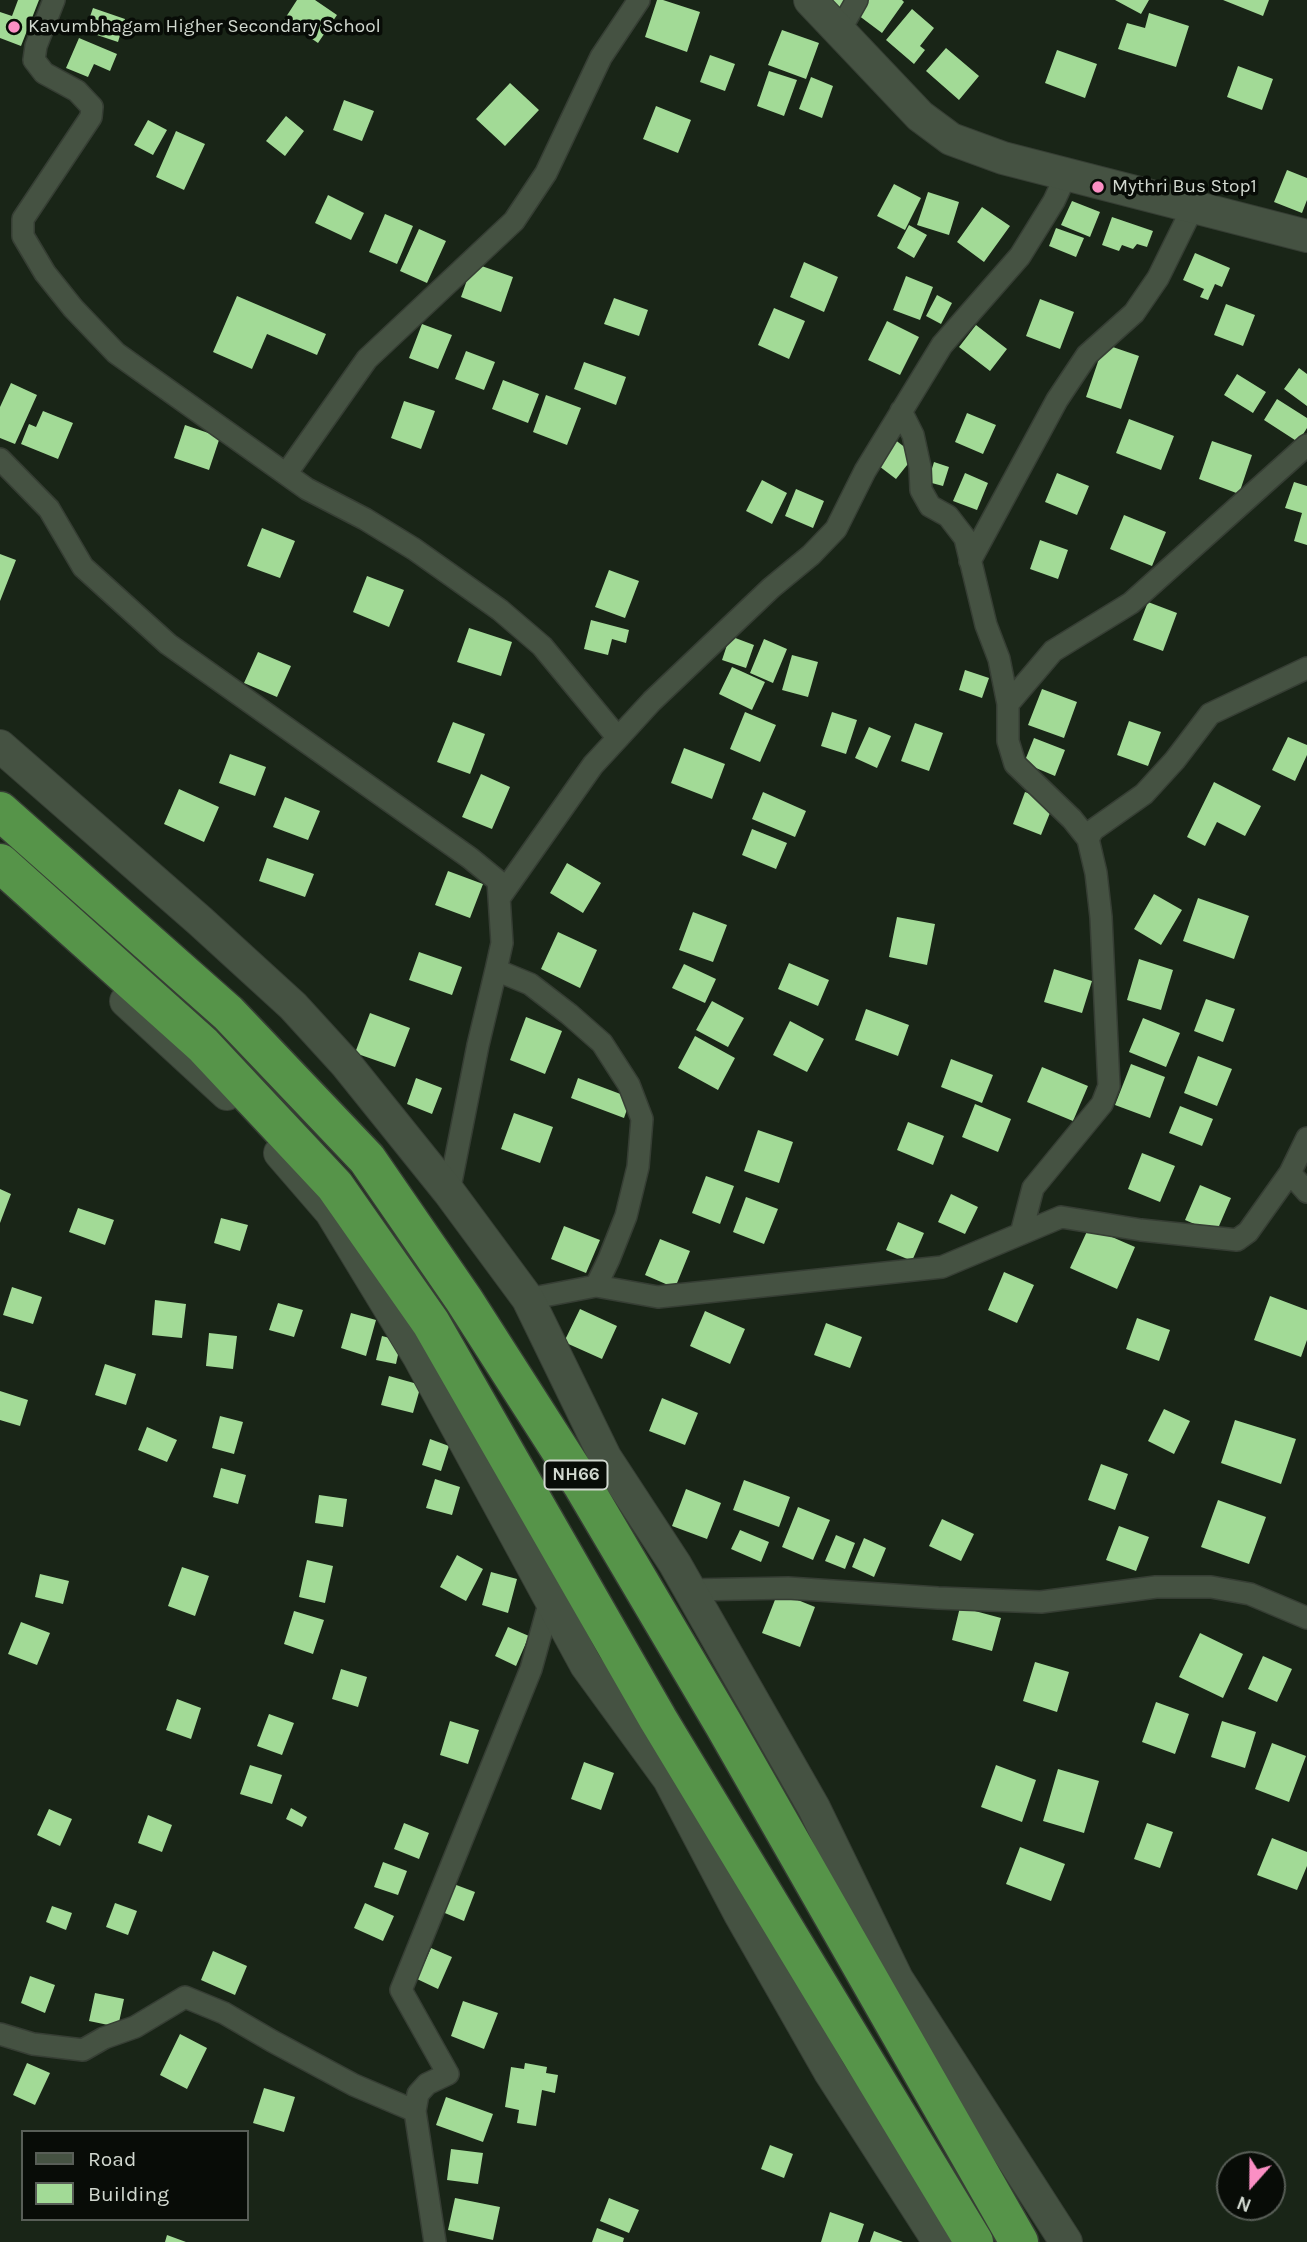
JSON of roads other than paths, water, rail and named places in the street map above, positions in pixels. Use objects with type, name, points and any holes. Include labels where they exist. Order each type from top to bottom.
[{"type":"highway","name":"NH66","points":[[0,811],[228,1013],[367,1158],[464,1300],[583,1486],[724,1725],[1018,2242]]},
{"type":"highway","name":"NH66","points":[[0,863],[203,1045],[343,1197],[431,1323],[658,1720],[974,2242]]},
{"type":"street","points":[[54,0],[36,46],[34,61],[44,73],[78,91],[92,107],[91,117],[23,219],[23,236],[46,273],[116,354],[307,489],[365,519],[414,549],[500,610],[542,646],[618,738]]},
{"type":"street","points":[[285,474],[367,359],[514,220],[546,173],[601,57],[639,0]]},
{"type":"street","points":[[810,0],[919,116],[951,139],[1003,158],[1307,236]]},
{"type":"street","points":[[840,30],[857,0]]},
{"type":"street","points":[[500,897],[593,765],[652,701],[771,588],[811,555],[835,529],[865,471],[942,345],[1020,256],[1054,201],[1066,175]]},
{"type":"street","points":[[970,561],[1057,400],[1087,355],[1134,313],[1158,278],[1193,207]]},
{"type":"street","points":[[901,411],[913,435],[920,467],[921,490],[930,506],[948,516],[965,538],[986,625],[999,659],[1008,704],[1008,741],[1015,764],[1072,819],[1088,839],[1096,873],[1101,917],[1109,1086],[1102,1104],[1033,1188],[1021,1234]]},
{"type":"street","points":[[1008,704],[1053,651],[1131,603],[1307,445]]},
{"type":"street","points":[[0,459],[49,509],[83,567],[168,644],[470,858],[498,881],[502,943],[478,1045],[449,1192]]},
{"type":"street","points":[[1088,839],[1093,830],[1144,794],[1175,760],[1210,714],[1307,668]]},
{"type":"street","points":[[0,746],[293,1006],[346,1064],[449,1192],[528,1299],[605,1457],[690,1590],[814,1808],[897,1979],[1066,2242]]},
{"type":"street","points":[[0,887],[240,1105],[331,1212],[419,1357],[586,1665],[669,1779],[740,1914],[830,2072],[939,2242]]},
{"type":"street","points":[[496,970],[530,984],[602,1043],[629,1085],[642,1119],[638,1167],[626,1216],[596,1286]]},
{"type":"street","points":[[528,1299],[596,1286],[658,1297],[942,1267],[1061,1217],[1141,1230],[1237,1240],[1248,1232],[1290,1173],[1307,1138]]},
{"type":"street","points":[[1290,1173],[1307,1192]]},
{"type":"street","points":[[690,1590],[788,1588],[1041,1602],[1156,1587],[1211,1587],[1250,1594],[1307,1618]]},
{"type":"street","points":[[435,2242],[415,2111],[418,2094],[427,2084],[448,2074],[401,1990],[531,1669],[551,1597]]},
{"type":"street","points":[[0,2034],[33,2044],[83,2050],[135,2027],[185,1997],[224,2013],[272,2042],[354,2085],[415,2111]]},
{"type":"place","name":"Kavumbhagam Higher Secondary School","points":[[14,27]]},
{"type":"place","name":"Mythri Bus Stop1","points":[[1098,187]]}]
